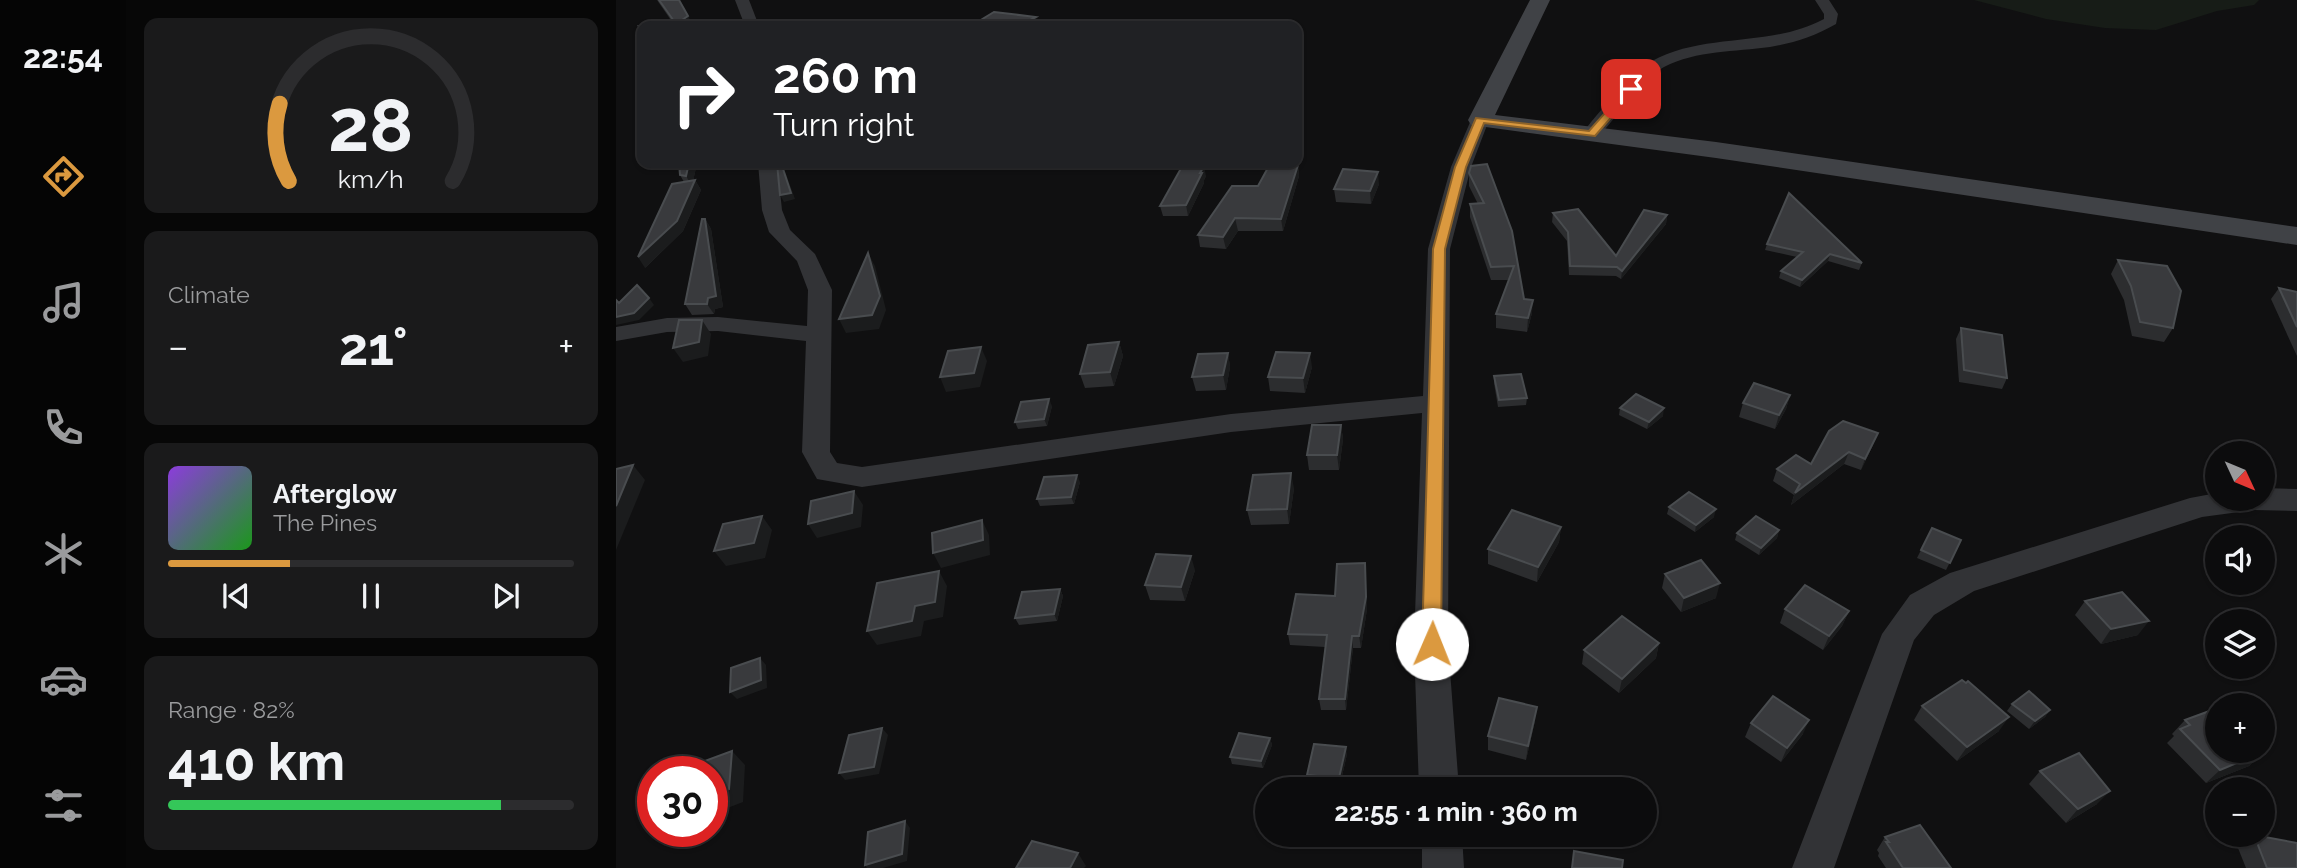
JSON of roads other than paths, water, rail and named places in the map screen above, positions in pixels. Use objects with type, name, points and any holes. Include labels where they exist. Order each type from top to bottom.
[{"type":"street","points":[[742,0],[750,21]]},
{"type":"street","points":[[1438,777],[1432,644],[1439,249],[1461,167],[1480,120],[1540,0]]},
{"type":"street","points":[[1591,134],[1616,110],[1646,71],[1660,63],[1702,49],[1781,40],[1823,27],[1831,21],[1831,14],[1822,0]]},
{"type":"street","points":[[1480,120],[2297,236]]},
{"type":"street","points":[[768,168],[772,210],[780,232],[807,259],[820,290],[816,452],[827,472],[862,477],[1231,423],[1436,403]]},
{"type":"street","points":[[616,334],[667,325],[718,324],[819,335]]},
{"type":"street","points":[[1813,868],[1899,634],[1922,605],[1962,582],[2201,506],[2254,499],[2297,500]]},
{"type":"street","points":[[1442,847],[1443,868]]}]
